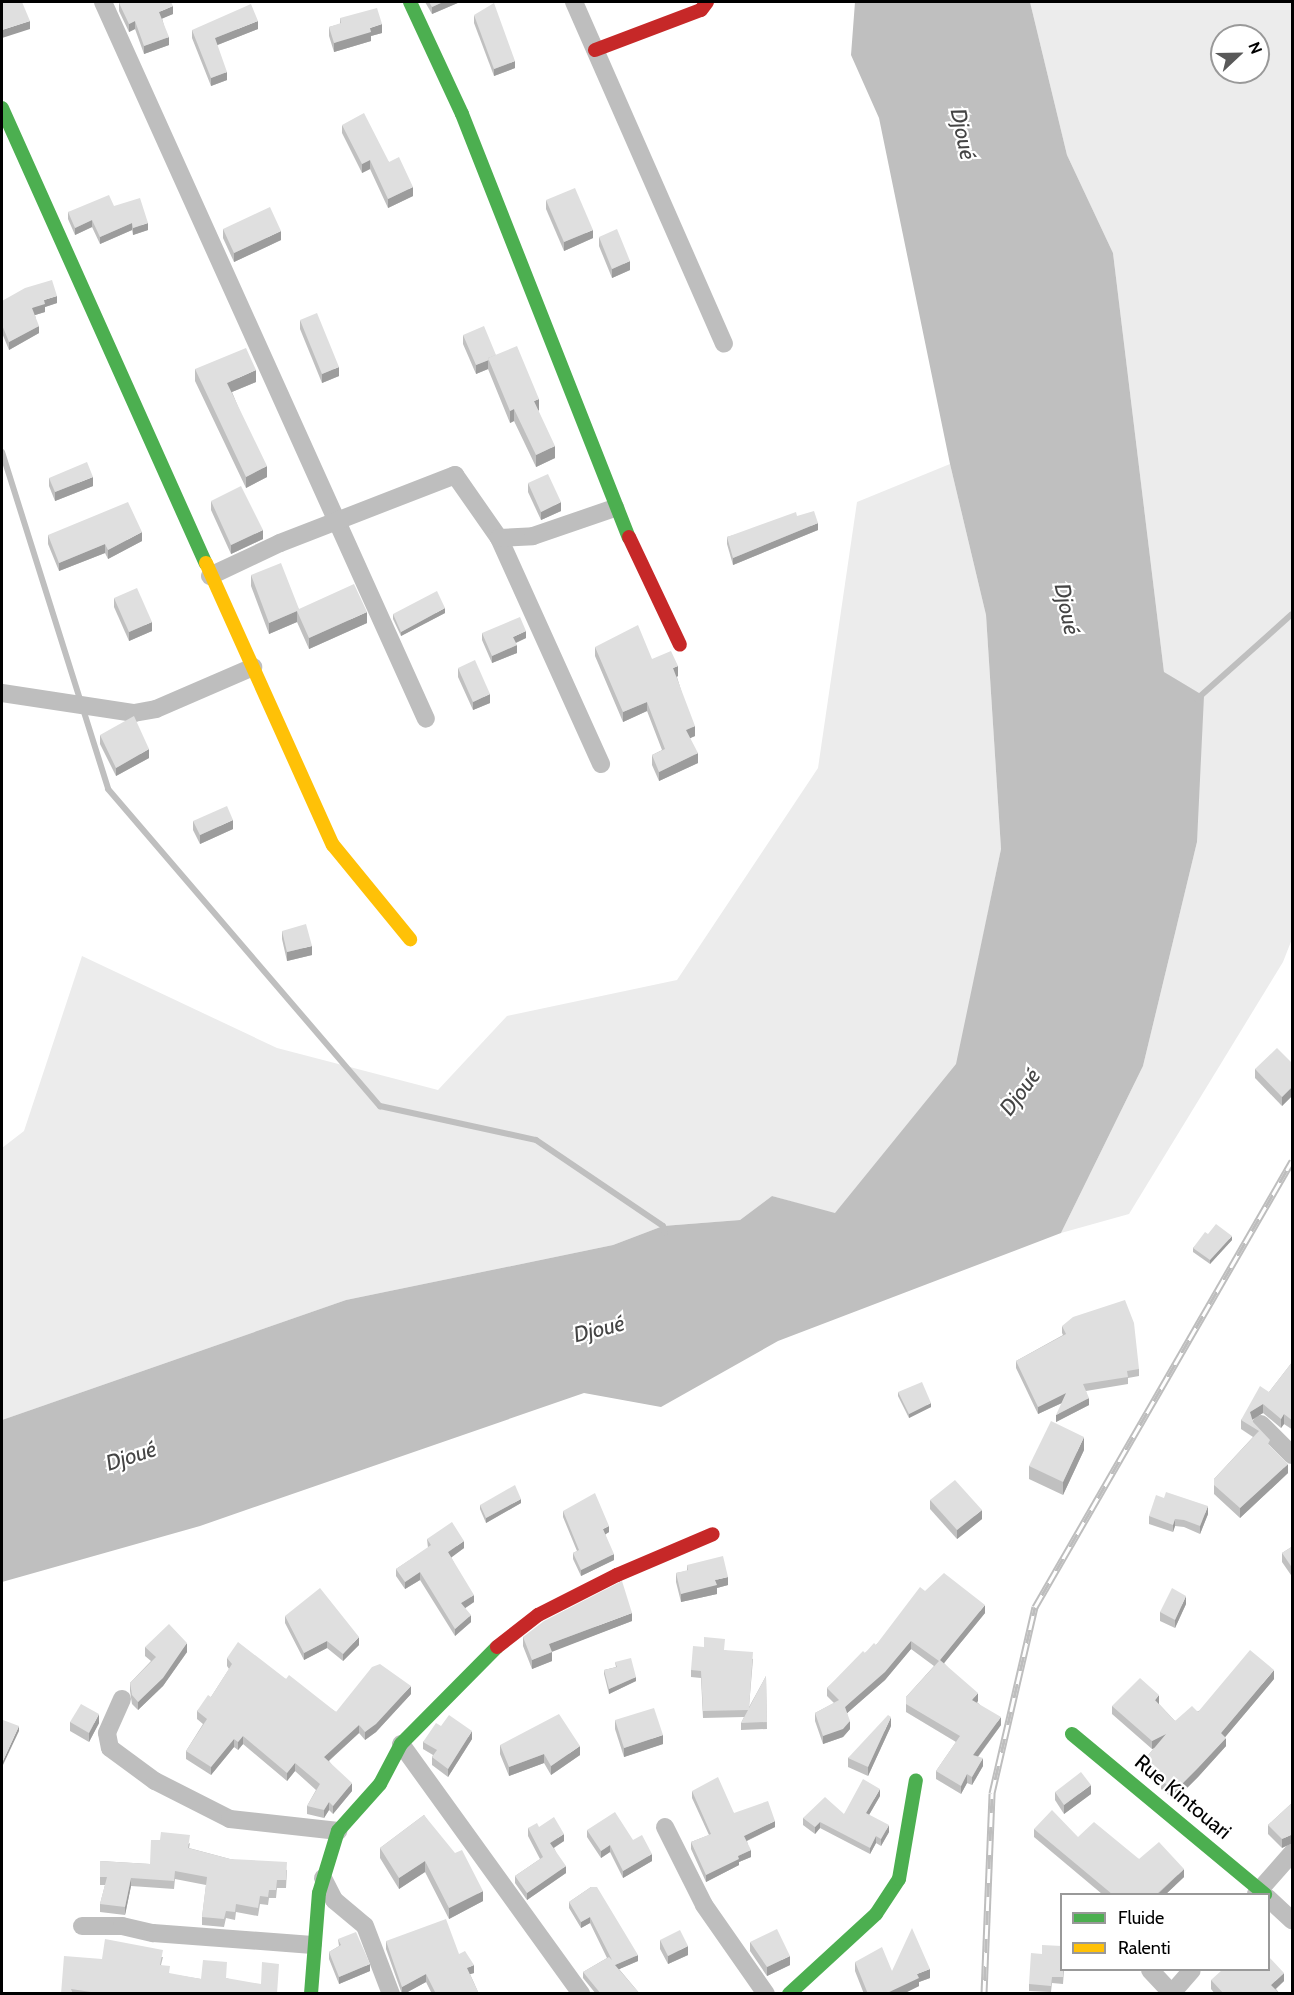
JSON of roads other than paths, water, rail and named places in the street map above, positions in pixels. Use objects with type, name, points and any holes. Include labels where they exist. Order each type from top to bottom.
[{"type":"street","points":[[103,2],[426,719]]},
{"type":"street","points":[[410,2],[458,105],[519,255],[554,357],[615,508],[680,645]]},
{"type":"street","points":[[574,2],[724,344]]},
{"type":"street","points":[[595,50],[701,10],[707,2]]},
{"type":"street","points":[[2,108],[158,450],[210,576],[333,845],[411,939]]},
{"type":"street","points":[[210,576],[337,521],[455,475],[500,538],[601,764]]},
{"type":"street","points":[[500,538],[533,536],[615,508]]},
{"type":"street","points":[[2,693],[134,713],[156,709],[253,667]]},
{"type":"street","points":[[1261,1424],[1293,1455]]},
{"type":"street","points":[[311,1994],[313,1945],[323,1878],[338,1832],[380,1784],[401,1744],[498,1646],[538,1615],[617,1575],[713,1534]]},
{"type":"street","points":[[122,1699],[106,1733],[110,1748],[155,1781],[230,1819],[338,1832]]},
{"type":"street","name":"Rue Kintouari","points":[[1072,1734],[1261,1893]]},
{"type":"street","points":[[401,1744],[581,1994]]},
{"type":"street","points":[[789,1994],[876,1914],[899,1879],[916,1780]]},
{"type":"street","points":[[665,1827],[704,1905],[766,1994]]},
{"type":"street","points":[[1263,1893],[1293,1853]]},
{"type":"street","points":[[323,1878],[341,1908],[365,1926],[391,1994]]},
{"type":"street","name":"Rue Kintouari","points":[[1270,1901],[1293,1920]]},
{"type":"street","points":[[82,1926],[122,1926],[313,1945]]},
{"type":"street","points":[[1151,1971],[1172,1993],[1191,1971]]},
{"type":"water","name":"Djoué","points":[[855,2],[1030,2],[1067,155],[1113,253],[1164,672],[1204,696],[1197,842],[1143,1066],[1061,1233],[778,1341],[661,1407],[584,1393],[200,1526],[2,1582],[2,1420],[346,1300],[613,1245],[663,1226],[740,1220],[772,1196],[835,1213],[956,1064],[1001,849],[986,615],[950,464],[879,118],[851,55]]},
{"type":"waterway","points":[[2,452],[108,789],[380,1106],[536,1140],[663,1226],[665,1233]]},
{"type":"waterway","points":[[1197,699],[1292,614]]},
{"type":"railway","points":[[984,1994],[992,1793],[1035,1607],[1292,1161]]}]
